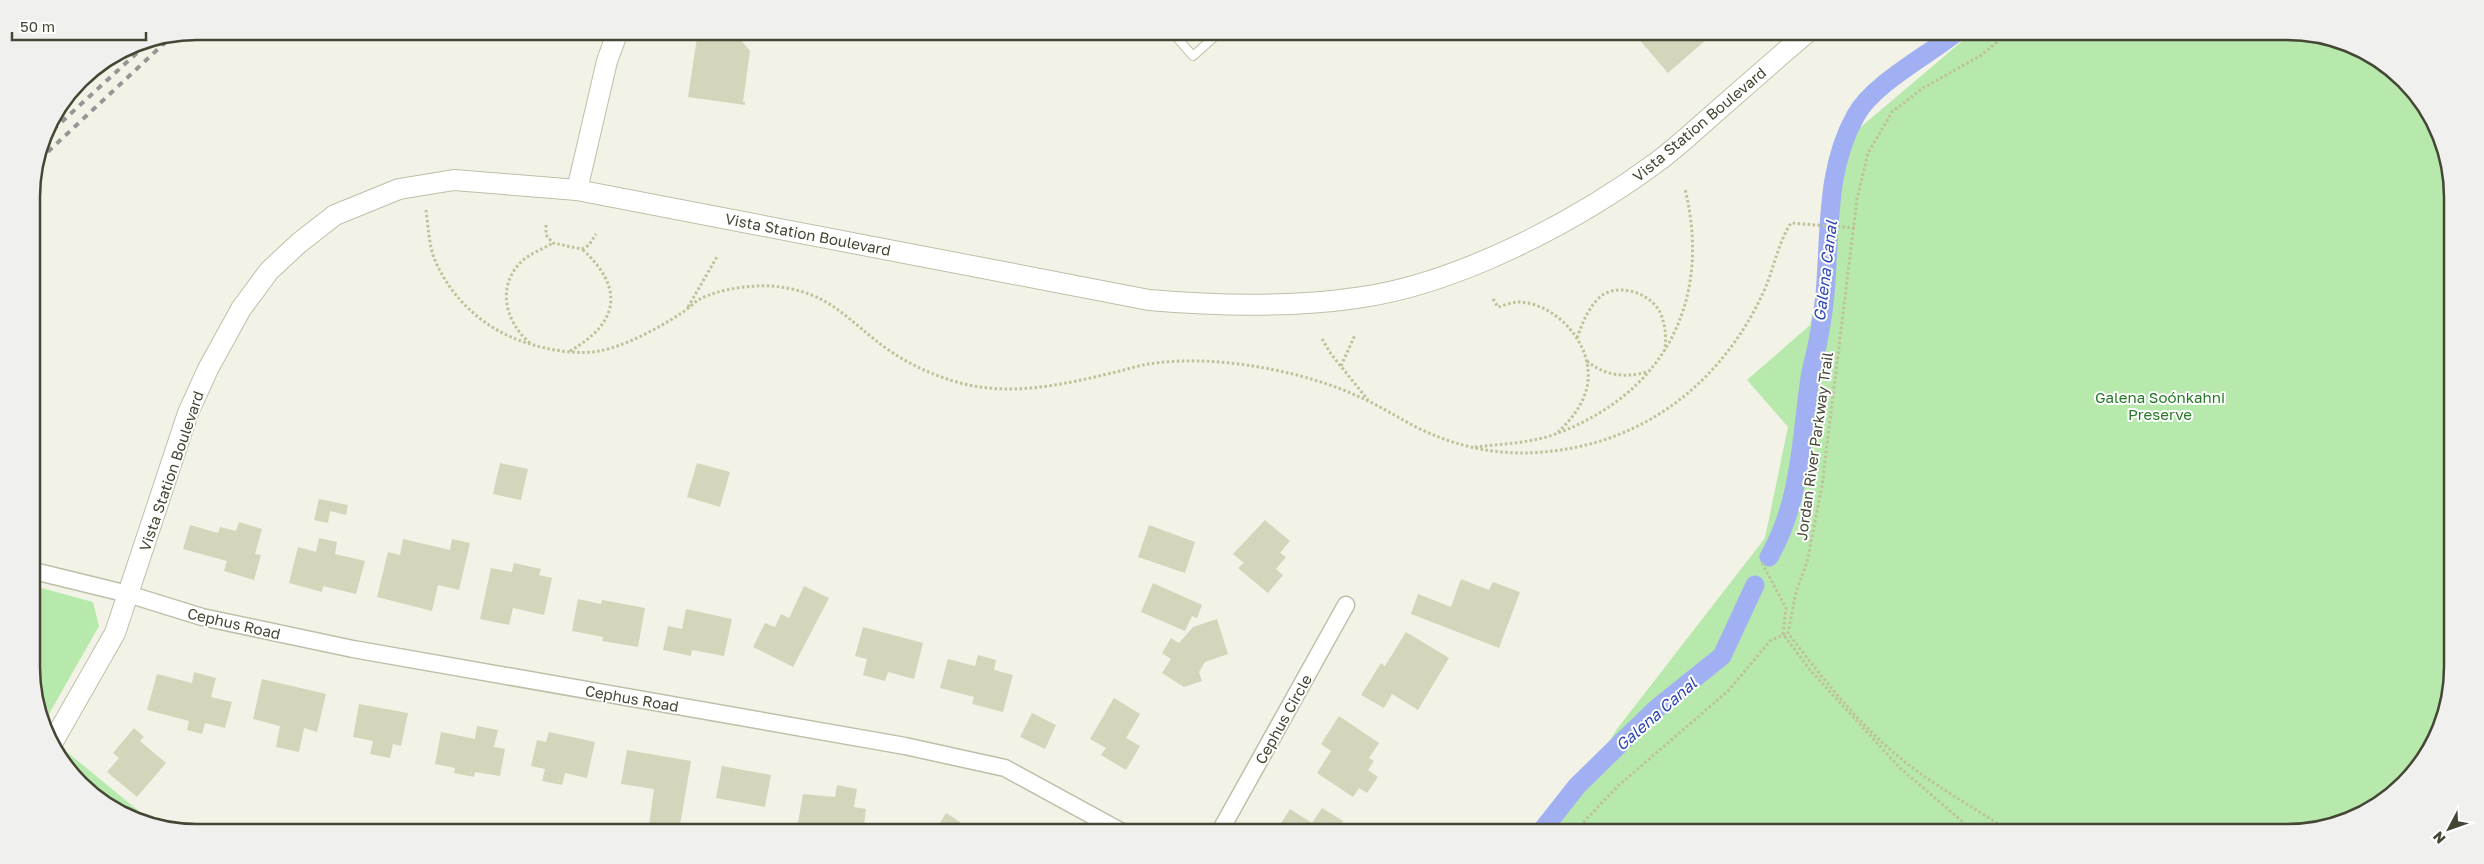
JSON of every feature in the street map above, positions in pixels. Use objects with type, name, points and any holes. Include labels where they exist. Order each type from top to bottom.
[{"type":"street","points":[[577,190],[606,61],[614,40]]},
{"type":"street","name":"Vista Station Boulevard","points":[[56,737],[115,633],[188,413],[208,369],[241,309],[269,271],[299,243],[335,215],[399,189],[454,180],[577,190],[1149,300],[1204,304],[1304,304],[1359,298],[1417,284],[1466,268],[1518,245],[1585,210],[1659,161],[1799,40]]},
{"type":"street","name":"Cephus Road","points":[[40,572],[128,594],[202,617],[354,649],[905,746],[1005,768],[1108,824]]},
{"type":"street","name":"Cephus Circle","points":[[1224,824],[1346,605]]},
{"type":"lane","points":[[1179,40],[1193,56],[1211,40]]},
{"type":"path","name":"Jordan River Parkway Trail","points":[[1788,633],[1796,592],[1807,562],[1822,486],[1857,200],[1868,153],[1892,112],[1923,88],[1980,56],[2000,40]]},
{"type":"path","points":[[1472,447],[1527,441],[1556,434],[1588,421],[1616,402],[1665,352],[1678,326],[1691,288],[1693,240],[1685,189]]},
{"type":"path","points":[[426,210],[433,255],[449,287],[475,316],[500,333],[532,344],[569,351],[596,352],[616,347],[686,310],[702,298],[730,290],[766,286],[792,289],[821,298],[836,306],[888,349],[918,368],[963,384],[1004,390],[1041,389],[1154,363],[1200,362],[1246,365],[1283,371],[1340,389],[1370,402],[1425,431],[1472,447],[1498,453],[1543,453],[1588,445],[1654,418],[1685,396],[1724,359],[1747,325],[1765,288],[1784,232],[1791,222],[1855,228]]},
{"type":"path","points":[[546,225],[546,235],[553,243],[582,250],[606,276],[611,302],[610,311],[599,329],[582,344],[569,351]]},
{"type":"path","points":[[582,250],[589,245],[596,234]]},
{"type":"path","points":[[532,344],[511,321],[507,300],[508,286],[512,273],[523,260],[553,243]]},
{"type":"path","points":[[686,310],[718,256]]},
{"type":"path","points":[[1577,338],[1583,319],[1597,299],[1610,291],[1634,292],[1652,302],[1659,310],[1666,329],[1665,352]]},
{"type":"path","points":[[1494,299],[1498,307],[1516,302],[1535,305],[1556,316],[1574,332],[1577,338],[1589,369],[1587,387],[1582,403],[1556,434]]},
{"type":"path","points":[[1340,366],[1356,335]]},
{"type":"path","points":[[1322,339],[1340,366],[1370,402]]},
{"type":"path","points":[[1586,359],[1594,366],[1613,375],[1632,376],[1647,372]]},
{"type":"path","points":[[1762,563],[1786,608],[1782,634],[1810,670],[1872,739],[1900,768],[1964,824]]},
{"type":"path","points":[[1581,824],[1619,785],[1728,690],[1770,641],[1782,634],[1788,633],[1825,680],[1871,731],[1908,764],[1955,798],[1997,824]]},
{"type":"green space","name":"Galena Soónkahni Preserve","points":[[1963,40],[2308,41],[2328,45],[2366,61],[2383,72],[2405,93],[2428,127],[2436,146],[2443,176],[2444,667],[2443,688],[2439,708],[2428,737],[2405,771],[2383,792],[2357,808],[2338,816],[2297,824],[1559,824],[1617,729],[1765,538],[1788,427],[1747,380],[1810,325],[1849,137]]},
{"type":"green space","points":[[40,588],[93,602],[99,626],[48,716],[40,677]]},
{"type":"green space","points":[[63,749],[142,814],[127,808],[93,785],[79,771]]},
{"type":"building","points":[[697,40],[741,40],[750,51],[743,102],[745,102],[745,105],[688,97]]},
{"type":"building","points":[[1640,40],[1706,40],[1668,73]]},
{"type":"building","points":[[500,463],[528,469],[521,500],[493,494]]},
{"type":"building","points":[[697,463],[730,472],[720,507],[687,497]]},
{"type":"building","points":[[319,499],[348,505],[346,515],[330,511],[328,523],[314,520]]},
{"type":"building","points":[[1265,520],[1290,541],[1280,553],[1286,557],[1276,569],[1283,575],[1268,593],[1238,568],[1244,563],[1233,554]]},
{"type":"building","points":[[239,522],[262,529],[255,554],[261,555],[254,580],[224,571],[227,561],[183,549],[190,525],[218,533],[220,527],[236,531]]},
{"type":"building","points":[[1149,525],[1195,542],[1185,573],[1138,557]]},
{"type":"building","points":[[319,538],[337,542],[335,554],[365,561],[356,594],[323,586],[322,592],[289,583],[298,547],[316,552]]},
{"type":"building","points":[[403,539],[450,550],[452,539],[470,543],[459,590],[438,585],[432,611],[377,597],[388,552],[400,555]]},
{"type":"building","points":[[514,563],[541,569],[539,575],[552,578],[544,615],[513,608],[509,625],[480,619],[491,568],[512,572]]},
{"type":"building","points":[[1461,579],[1489,590],[1493,582],[1520,592],[1499,648],[1411,614],[1418,594],[1451,607]]},
{"type":"building","points":[[1153,583],[1202,605],[1197,618],[1192,616],[1185,631],[1141,612]]},
{"type":"building","points":[[804,586],[829,598],[793,667],[753,647],[765,623],[775,627],[781,614],[789,618]]},
{"type":"building","points":[[578,599],[601,604],[602,600],[645,608],[638,647],[602,641],[603,637],[572,631]]},
{"type":"building","points":[[686,609],[732,619],[724,656],[692,650],[691,656],[663,650],[668,626],[682,629]]},
{"type":"building","points":[[1217,619],[1228,654],[1205,662],[1199,672],[1202,681],[1184,687],[1162,673],[1171,659],[1162,653],[1171,638],[1179,643],[1193,627]]},
{"type":"building","points":[[863,627],[923,643],[914,679],[888,672],[885,681],[863,675],[867,659],[855,656]]},
{"type":"building","points":[[1406,632],[1449,658],[1418,710],[1392,694],[1384,708],[1361,695],[1381,663],[1385,666]]},
{"type":"building","points":[[978,655],[996,660],[994,670],[1013,675],[1003,712],[972,704],[974,697],[940,688],[948,659],[975,666]]},
{"type":"building","points":[[194,672],[216,678],[211,697],[232,702],[225,728],[205,723],[202,734],[187,730],[189,721],[147,710],[157,674],[192,683]]},
{"type":"building","points":[[262,679],[326,694],[317,732],[304,728],[299,752],[276,747],[280,726],[253,719]]},
{"type":"building","points":[[1114,698],[1140,714],[1126,738],[1140,746],[1126,770],[1101,755],[1106,748],[1090,739]]},
{"type":"building","points":[[359,704],[408,713],[401,746],[393,744],[390,758],[370,754],[373,741],[353,737]]},
{"type":"building","points":[[1032,713],[1056,725],[1045,749],[1020,737]]},
{"type":"building","points":[[1339,716],[1379,743],[1369,758],[1374,761],[1368,770],[1378,777],[1367,793],[1359,788],[1353,797],[1317,773],[1331,751],[1321,744]]},
{"type":"building","points":[[477,726],[498,730],[494,747],[505,749],[500,776],[475,772],[474,777],[454,773],[455,768],[435,764],[441,732],[475,739]]},
{"type":"building","points":[[134,728],[144,737],[140,741],[166,763],[137,797],[107,772],[119,758],[113,753]]},
{"type":"building","points":[[549,732],[595,742],[587,778],[565,773],[562,785],[542,781],[545,769],[531,766],[537,740],[546,742]]},
{"type":"building","points":[[627,750],[691,761],[680,824],[649,824],[654,789],[621,784]]},
{"type":"building","points":[[722,766],[771,775],[765,807],[716,798]]},
{"type":"building","points":[[837,785],[857,789],[854,807],[866,809],[864,824],[798,823],[803,794],[835,797]]},
{"type":"building","points":[[1322,808],[1343,821],[1341,824],[1281,824],[1290,809],[1312,823]]},
{"type":"building","points":[[946,813],[963,824],[939,824]]},
{"type":"waterway","name":"Galena Canal","points":[[1769,557],[1780,536],[1788,514],[1798,470],[1810,378],[1824,303],[1832,196],[1840,154],[1847,134],[1864,103],[1903,70],[1946,40]]},
{"type":"waterway","name":"Galena Canal","points":[[1547,824],[1577,786],[1656,709],[1722,656],[1755,585]]},
{"type":"railway","points":[[46,154],[164,44]]},
{"type":"railway","points":[[56,127],[139,51]]}]
